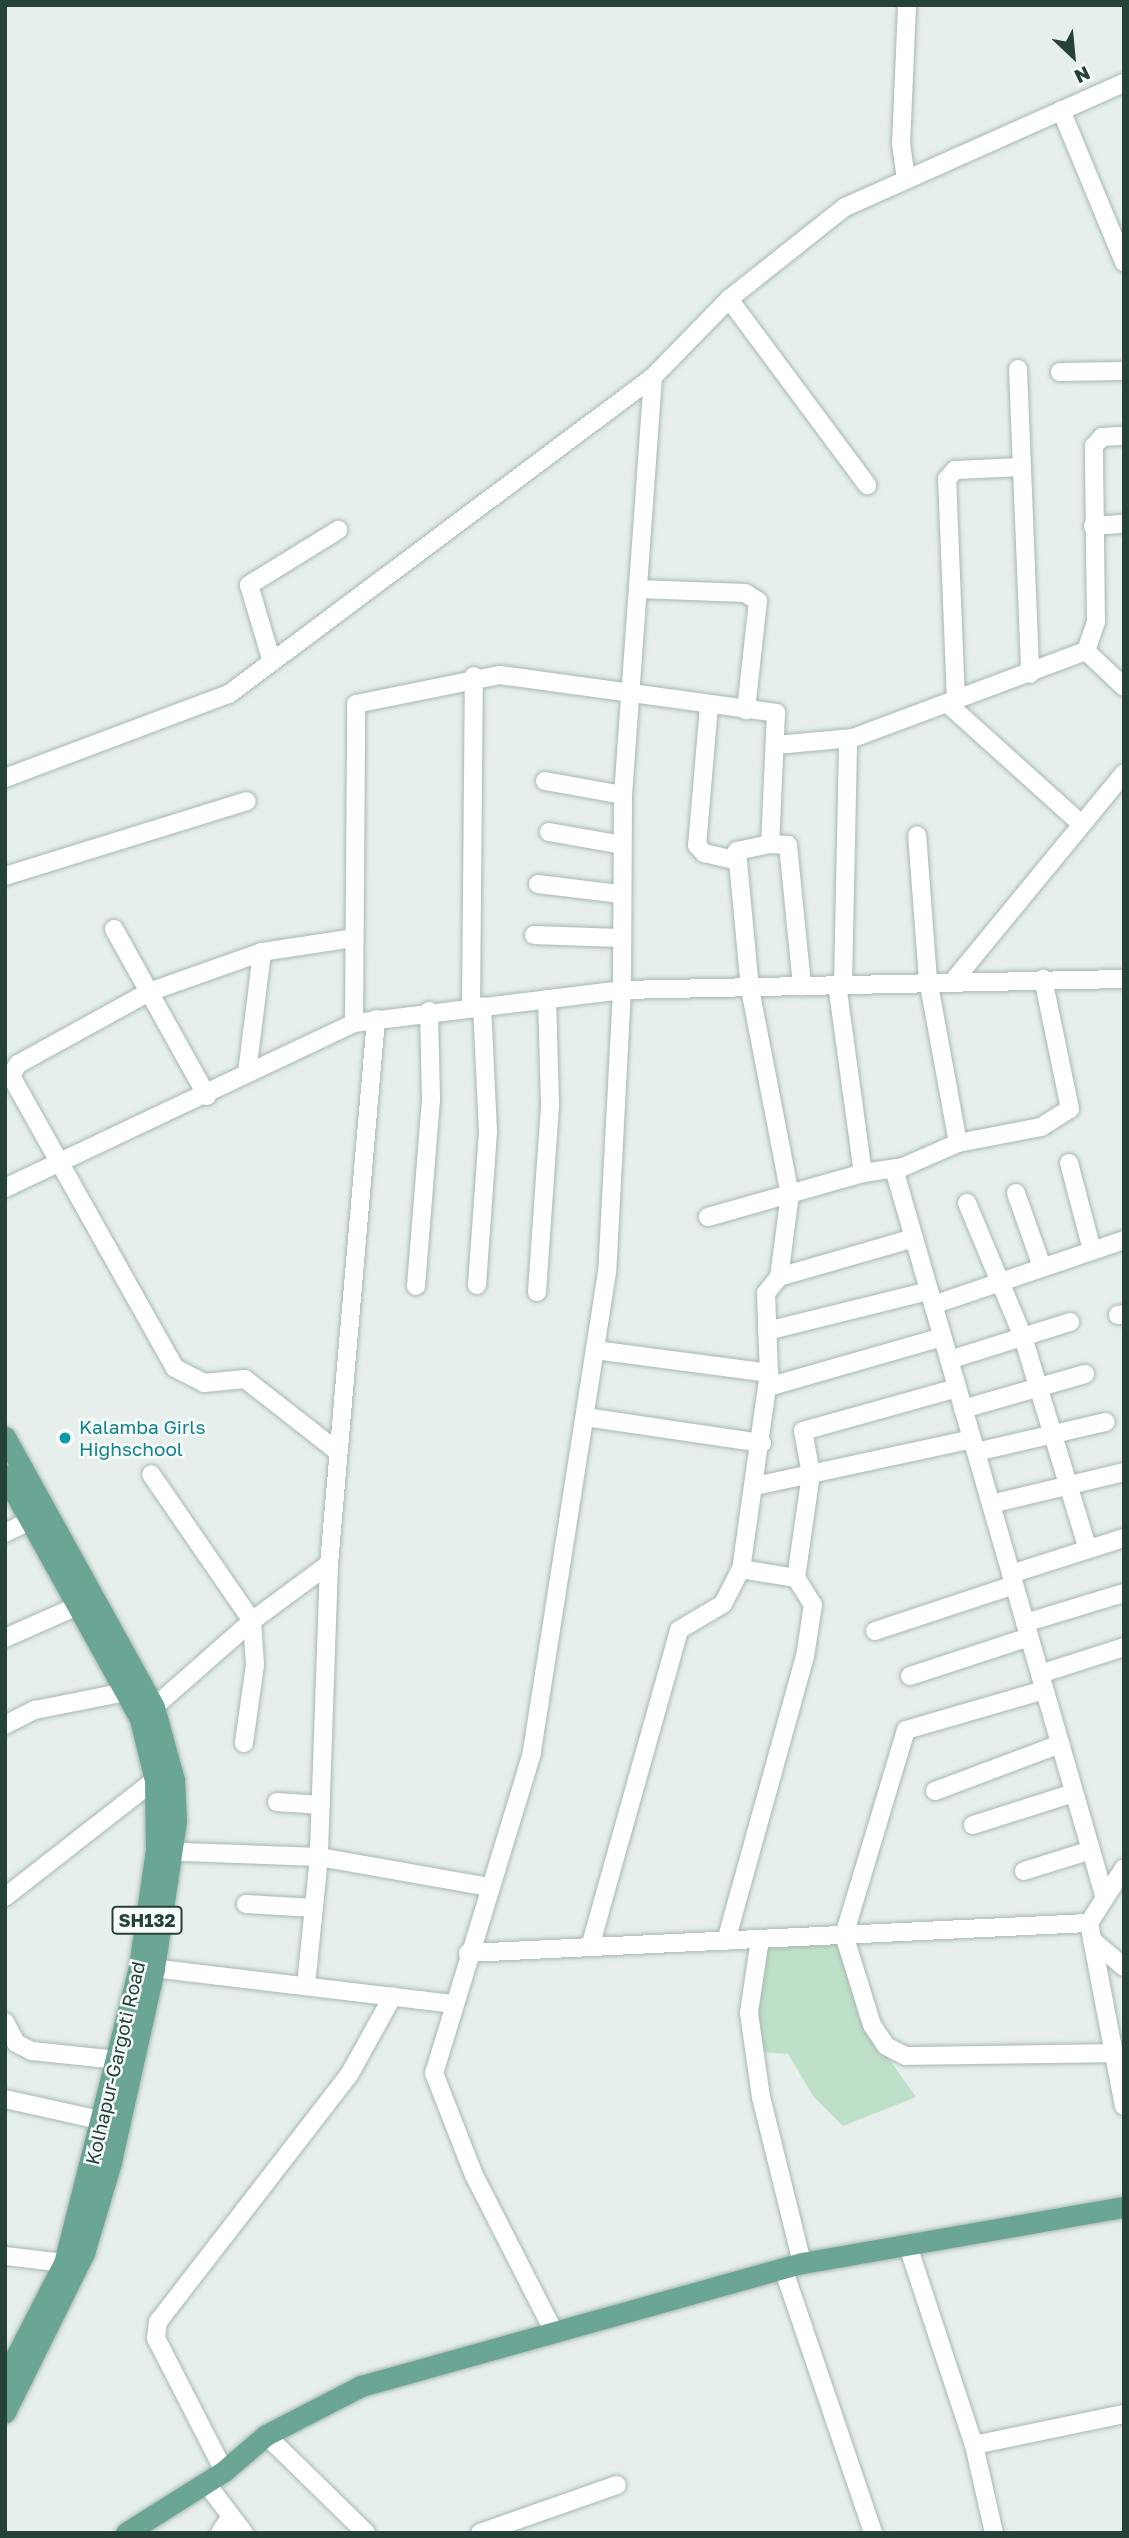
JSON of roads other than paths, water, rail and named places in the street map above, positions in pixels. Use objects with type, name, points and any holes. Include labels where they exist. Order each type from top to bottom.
[{"type":"main road","points":[[5,1437],[147,1713],[174,1780],[146,1968],[84,2253],[5,2412]]},
{"type":"main road","points":[[5,1475],[82,1604],[127,1692],[147,1713],[165,1851]]},
{"type":"main road","name":"Kolhapur-Gargoti Road","points":[[5,2378],[64,2263],[104,2122],[118,2060],[146,1968]]},
{"type":"main road","points":[[126,2533],[224,2471],[266,2435],[361,2386],[792,2265],[1124,2207]]},
{"type":"street","points":[[906,179],[901,144],[907,5]]},
{"type":"street","points":[[5,778],[229,694],[653,377],[729,299],[845,207],[1124,83]]},
{"type":"street","points":[[1061,110],[1124,262]]},
{"type":"street","points":[[729,299],[867,485]]},
{"type":"street","points":[[1018,369],[1030,674]]},
{"type":"street","points":[[1060,372],[1124,371]]},
{"type":"street","points":[[554,2332],[443,2102],[435,2073],[452,2004],[532,1753],[607,1272],[622,990],[619,938],[623,795],[653,377]]},
{"type":"street","points":[[776,746],[848,739],[952,703],[1086,651],[1096,622],[1094,446],[1102,437],[1124,436]]},
{"type":"street","points":[[1022,467],[955,470],[947,479],[952,703],[1078,821]]},
{"type":"street","points":[[1093,526],[1124,524]]},
{"type":"street","points":[[272,663],[249,585],[338,530]]},
{"type":"street","points":[[638,589],[745,593],[758,601],[746,710]]},
{"type":"street","points":[[1086,651],[1124,687]]},
{"type":"street","points":[[474,676],[477,1006],[488,1132],[477,1285]]},
{"type":"street","points":[[354,1023],[356,704],[474,676],[776,713],[770,844]]},
{"type":"street","points":[[709,706],[697,845],[704,853],[738,861]]},
{"type":"street","points":[[848,739],[840,984],[863,1173]]},
{"type":"street","points":[[545,780],[623,795]]},
{"type":"street","points":[[955,979],[1078,821],[1120,784]]},
{"type":"street","points":[[5,876],[247,801]]},
{"type":"street","points":[[549,832],[622,845]]},
{"type":"street","points":[[917,835],[928,980],[958,1143]]},
{"type":"street","points":[[590,1947],[679,1630],[723,1604],[741,1569],[762,1444],[768,1380],[766,1293],[779,1277],[790,1194],[750,989],[737,851],[770,844],[788,845],[802,986]]},
{"type":"street","points":[[538,884],[620,894]]},
{"type":"street","points":[[114,929],[207,1096]]},
{"type":"street","points":[[534,936],[619,938]]},
{"type":"street","points":[[336,1450],[245,1379],[204,1382],[175,1368],[56,1161],[10,1069],[149,992],[262,952],[354,937]]},
{"type":"street","points":[[247,1073],[262,952]]},
{"type":"street","points":[[8,1183],[207,1096],[247,1073],[354,1023],[429,1011],[622,990],[750,989],[955,979],[1124,979]]},
{"type":"street","points":[[708,1217],[863,1173],[894,1169],[958,1143],[1041,1127],[1070,1109],[1043,979]]},
{"type":"street","points":[[537,1292],[550,1104],[547,999]]},
{"type":"street","points":[[416,1286],[431,1100],[429,1011]]},
{"type":"street","points":[[306,1985],[319,1857],[329,1564],[336,1450],[376,1019]]},
{"type":"street","points":[[1069,1163],[1092,1250]]},
{"type":"street","points":[[894,1169],[1104,1895]]},
{"type":"street","points":[[1016,1193],[1042,1267]]},
{"type":"street","points":[[967,1203],[996,1282],[1023,1337],[1048,1433],[1070,1488],[1088,1549]]},
{"type":"street","points":[[779,1277],[914,1238]]},
{"type":"street","points":[[767,1331],[996,1282],[1124,1240]]},
{"type":"street","points":[[949,1360],[1070,1322]]},
{"type":"street","points":[[595,1350],[768,1380],[943,1338]]},
{"type":"street","points":[[963,1409],[1036,1384],[1086,1374]]},
{"type":"street","points":[[726,1941],[805,1657],[813,1605],[796,1578],[811,1474],[803,1431],[957,1388]]},
{"type":"street","points":[[585,1417],[762,1444]]},
{"type":"street","points":[[755,1486],[974,1446],[1017,1447],[1048,1433],[1106,1422]]},
{"type":"street","points":[[990,1504],[1070,1488],[1124,1472]]},
{"type":"street","points":[[151,1474],[253,1621],[255,1665],[244,1743]]},
{"type":"street","points":[[5,1533],[32,1520]]},
{"type":"street","points":[[875,1631],[1088,1549],[1124,1538]]},
{"type":"street","points":[[147,1713],[253,1621],[329,1564]]},
{"type":"street","points":[[741,1569],[796,1578]]},
{"type":"street","points":[[910,1676],[1124,1593]]},
{"type":"street","points":[[5,1638],[82,1604]]},
{"type":"street","points":[[1114,2053],[905,2056],[886,2046],[872,2025],[844,1935],[906,1730],[1042,1682],[1124,1647]]},
{"type":"street","points":[[5,1725],[35,1710],[127,1692]]},
{"type":"street","points":[[935,1791],[1060,1744]]},
{"type":"street","points":[[5,1897],[155,1780]]},
{"type":"street","points":[[973,1825],[1074,1793]]},
{"type":"street","points":[[277,1802],[321,1805]]},
{"type":"street","points":[[1024,1871],[1091,1850]]},
{"type":"street","points":[[165,1851],[319,1857],[489,1887]]},
{"type":"street","points":[[1124,1868],[1104,1895],[1091,1932],[1124,2106]]},
{"type":"street","points":[[246,1904],[314,1908]]},
{"type":"street","points":[[468,1953],[844,1935],[1091,1932],[1124,1967]]},
{"type":"street","points":[[760,1939],[749,2013],[761,2097],[792,2265],[873,2533]]},
{"type":"street","points":[[146,1968],[452,2004]]},
{"type":"street","points":[[224,2471],[156,2338],[158,2322],[349,2075],[393,1996]]},
{"type":"street","points":[[5,2022],[16,2043],[33,2051],[118,2060]]},
{"type":"street","points":[[5,2099],[104,2122]]},
{"type":"street","points":[[908,2246],[974,2445],[993,2533]]},
{"type":"street","points":[[5,2256],[64,2263]]},
{"type":"street","points":[[974,2445],[1124,2414]]},
{"type":"street","points":[[266,2435],[366,2533]]},
{"type":"street","points":[[206,2483],[244,2533]]},
{"type":"street","points":[[480,2533],[617,2485]]},
{"type":"street","points":[[220,2533],[231,2516]]},
{"type":"place","name":"Kalamba Girls Highschool","points":[[65,1438]]}]
